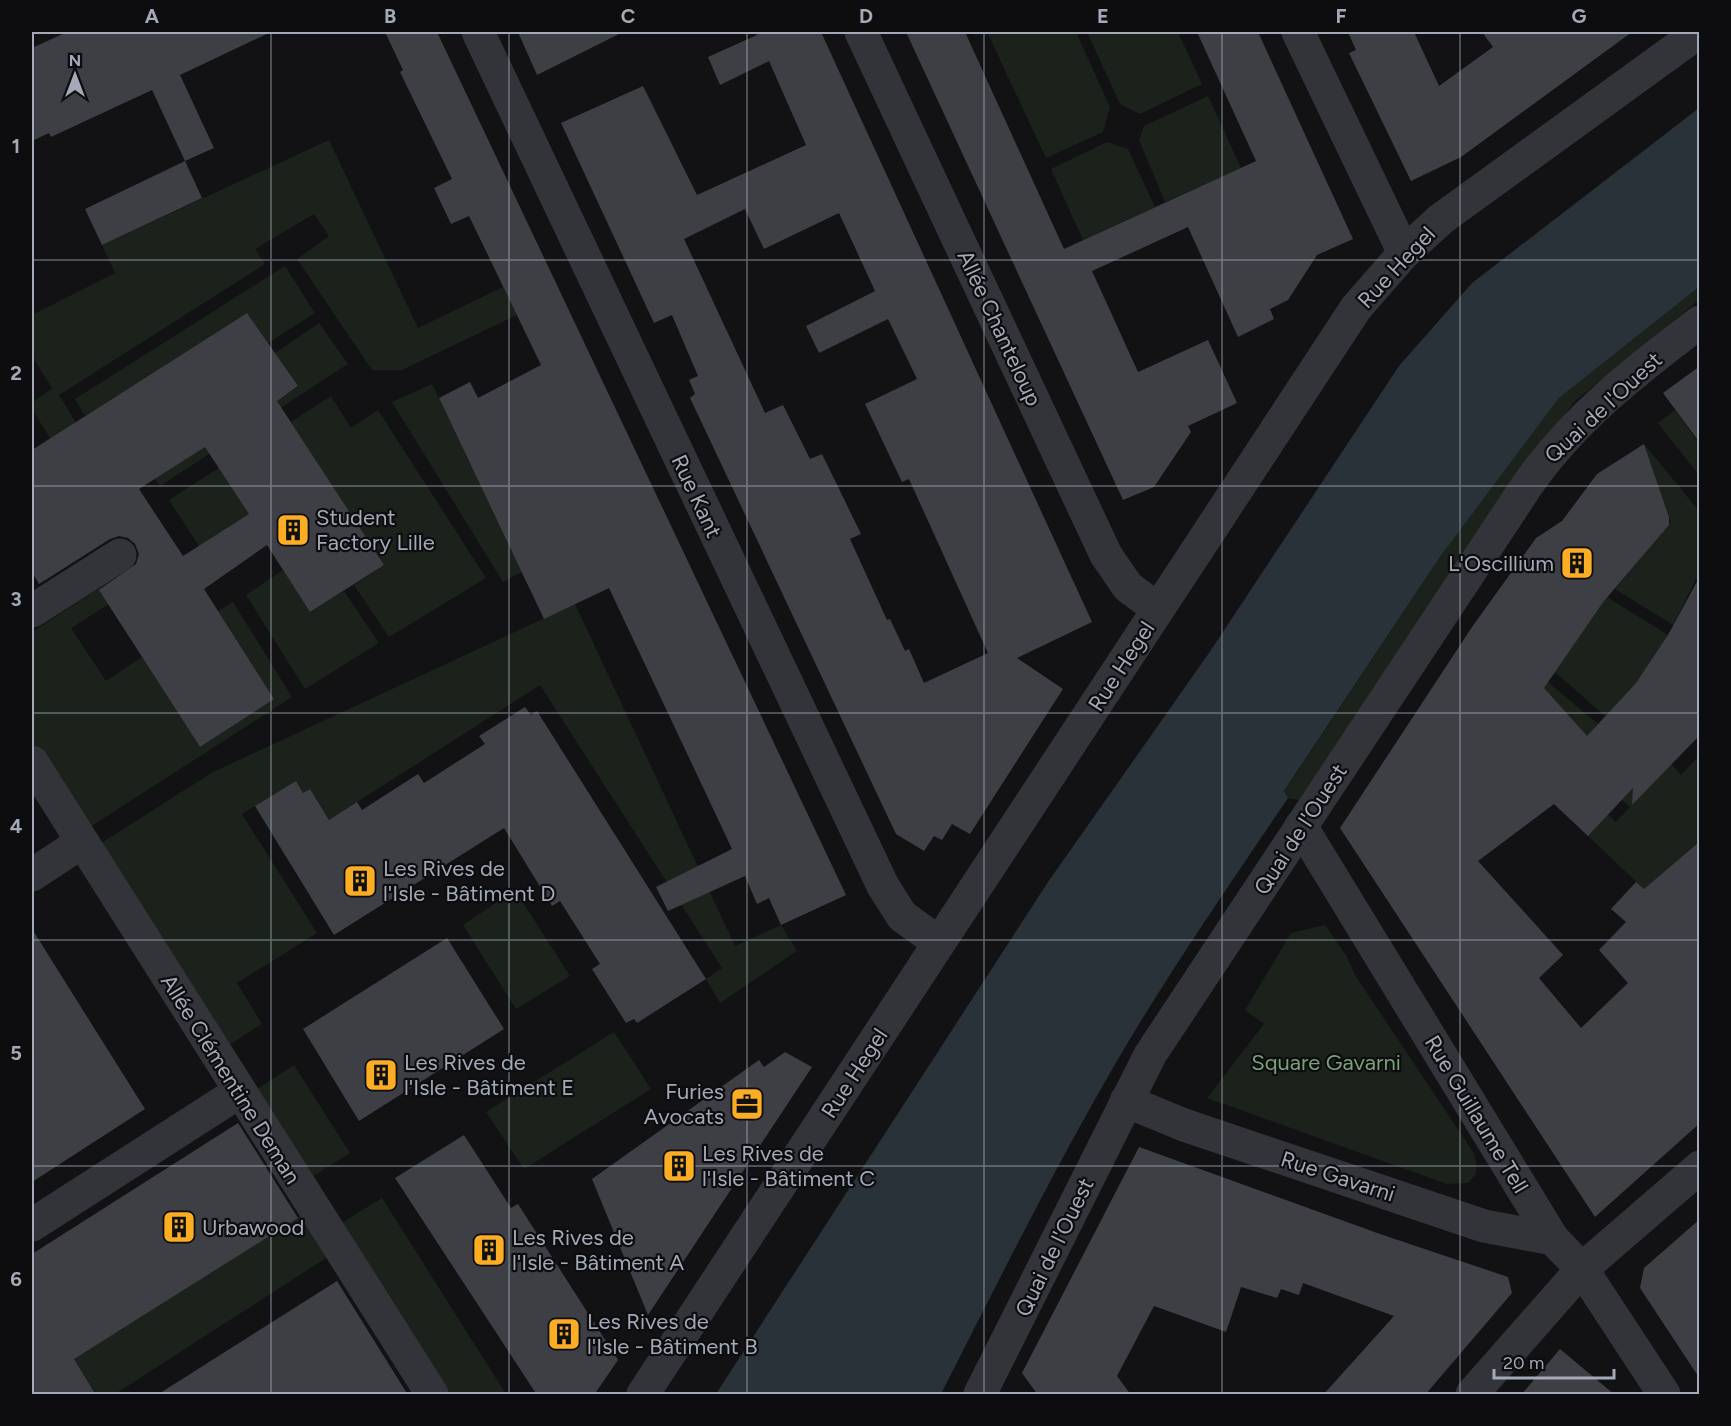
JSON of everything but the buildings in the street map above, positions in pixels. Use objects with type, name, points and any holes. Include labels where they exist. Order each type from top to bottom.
[{"type":"street","name":"Rue Kant","points":[[478,32],[883,886],[902,916],[938,942]]},
{"type":"street","name":"Allée Chanteloup","points":[[861,32],[1106,555],[1128,587],[1158,609]]},
{"type":"street","points":[[1298,32],[1404,253]]},
{"type":"street","name":"Rue Hegel","points":[[643,1395],[1356,308],[1404,253],[1441,219],[1699,32]]},
{"type":"street","name":"Quai de l'Ouest","points":[[985,1393],[1150,1055],[1544,462],[1618,386],[1700,322]]},
{"type":"street","points":[[32,611],[120,555]]},
{"type":"street","name":"Allée Clémentine Deman","points":[[32,762],[432,1395]]},
{"type":"street","name":"Rue Guillaume Tell","points":[[1301,826],[1553,1239],[1582,1269],[1664,1395]]},
{"type":"street","points":[[32,875],[82,842]]},
{"type":"street","points":[[32,1225],[239,1092]]},
{"type":"street","name":"Rue Gavarni","points":[[1126,1101],[1184,1125],[1484,1226],[1553,1239]]},
{"type":"street","points":[[1472,1395],[1582,1269],[1700,1167]]},
{"type":"green space","points":[[987,32],[1076,32],[1110,107],[1103,132],[1046,158]]},
{"type":"green space","points":[[1087,32],[1178,32],[1202,84],[1140,114],[1120,104]]},
{"type":"green space","points":[[1208,96],[1241,168],[1165,202],[1139,140],[1144,126]]},
{"type":"green space","points":[[329,140],[418,328],[503,287],[517,315],[402,370],[372,370],[297,259],[329,236],[314,214],[255,249],[265,264],[59,395],[84,436],[59,453],[32,409],[32,403],[52,388],[32,356],[32,315],[115,273],[102,245]]},
{"type":"green space","points":[[1107,142],[1128,149],[1155,207],[1083,240],[1051,169]]},
{"type":"green space","points":[[285,266],[315,313],[268,343],[247,313],[85,416],[75,399]]},
{"type":"green space","points":[[1699,287],[1699,300],[1574,402],[1299,800],[1288,798],[1284,792],[1440,557],[1559,398]]},
{"type":"green space","points":[[319,323],[348,364],[160,486],[155,479],[298,387],[275,353]]},
{"type":"green space","points":[[432,384],[522,572],[503,582],[392,402]]},
{"type":"green space","points":[[331,396],[351,428],[378,410],[486,578],[389,637],[354,585],[384,565],[296,431],[249,514],[199,546],[169,500]]},
{"type":"green space","points":[[1675,410],[1699,443],[1699,475],[1658,423]]},
{"type":"green space","points":[[1644,444],[1699,511],[1699,582],[1696,579],[1673,625],[1615,589],[1671,522]]},
{"type":"green space","points":[[129,569],[139,585],[71,628],[106,681],[142,657],[200,747],[274,699],[218,611],[233,602],[292,697],[87,829],[32,742],[32,632]]},
{"type":"green space","points":[[283,570],[310,612],[344,591],[379,643],[305,689],[246,595]]},
{"type":"green space","points":[[1607,597],[1668,635],[1636,683],[1606,717],[1555,672]]},
{"type":"green space","points":[[575,604],[735,946],[781,925],[797,951],[720,1003],[706,979],[722,968],[540,685],[329,820],[310,789],[303,793],[296,781],[242,814],[317,933],[237,983],[262,1024],[227,1046],[98,845],[213,772]]},
{"type":"green space","points":[[1548,682],[1598,724],[1587,736],[1516,726]]},
{"type":"green space","points":[[1699,756],[1699,841],[1644,889],[1588,836],[1608,814],[1616,822],[1630,807],[1622,800],[1656,764],[1671,764],[1681,775]]},
{"type":"green space","points":[[515,890],[570,976],[516,1009],[463,925]]},
{"type":"green space","name":"Square Gavarni","points":[[1325,925],[1346,955],[1355,975],[1473,1152],[1476,1169],[1468,1183],[1447,1184],[1207,1098],[1264,1024],[1245,1010],[1291,933]]},
{"type":"green space","points":[[614,1032],[651,1089],[524,1169],[486,1112]]},
{"type":"green space","points":[[294,1065],[350,1153],[313,1176],[257,1089]]},
{"type":"green space","points":[[246,1117],[334,1253],[115,1394],[96,1394],[50,1321],[117,1332],[300,1216],[240,1122]]},
{"type":"green space","points":[[382,1198],[506,1394],[448,1394],[340,1224]]},
{"type":"shaded area","points":[[1699,108],[1699,287],[1559,398],[1440,557],[1284,791],[1288,798],[1143,1017],[1053,1177],[941,1394],[716,1394],[1048,882],[1209,653],[1399,366],[1472,283]]},
{"type":"place","name":"Student Factory Lille","points":[[293,530]]},
{"type":"place","name":"L'Oscillium","points":[[1577,563]]},
{"type":"place","name":"Les Rives de l'Isle - Bâtiment D","points":[[360,881]]},
{"type":"place","name":"Les Rives de l'Isle - Bâtiment E","points":[[381,1075]]},
{"type":"place","name":"Furies Avocats","points":[[747,1104]]},
{"type":"place","name":"Les Rives de l'Isle - Bâtiment C","points":[[679,1166]]},
{"type":"place","name":"Urbawood","points":[[179,1227]]},
{"type":"place","name":"Les Rives de l'Isle - Bâtiment A","points":[[489,1250]]},
{"type":"place","name":"Les Rives de l'Isle - Bâtiment B","points":[[564,1334]]}]
